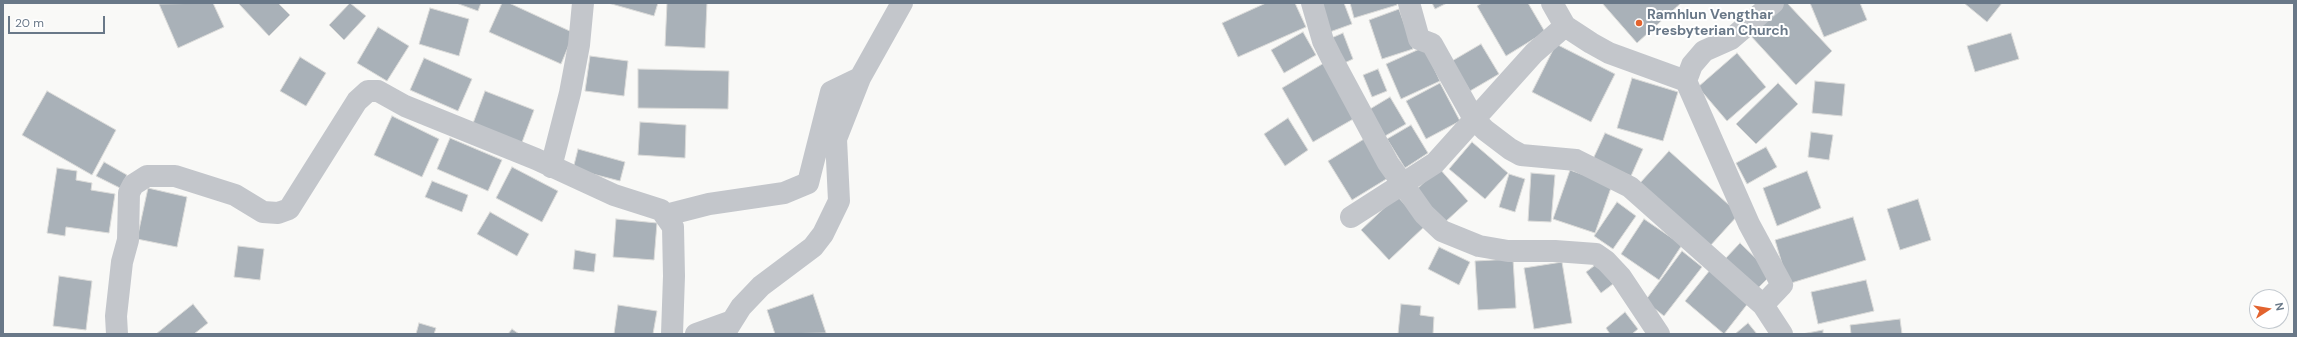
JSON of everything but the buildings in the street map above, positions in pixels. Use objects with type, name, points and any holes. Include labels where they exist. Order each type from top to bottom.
[{"type":"street","points":[[551,167],[570,93],[579,45],[583,3]]},
{"type":"street","points":[[696,334],[728,328],[741,307],[761,286],[812,247],[823,234],[839,201],[836,139],[860,78],[902,3]]},
{"type":"street","points":[[1312,3],[1321,35],[1331,57],[1388,162],[1424,214],[1442,231],[1478,246],[1508,251],[1555,251],[1596,254],[1621,277],[1659,334]]},
{"type":"street","points":[[1409,3],[1419,39],[1432,44],[1474,119],[1510,149],[1521,155],[1576,160],[1630,187],[1763,305],[1782,334]]},
{"type":"street","points":[[1552,3],[1565,26],[1609,53],[1686,81]]},
{"type":"street","points":[[1763,305],[1782,285],[1749,224],[1686,81],[1692,65],[1704,51],[1731,39],[1773,3]]},
{"type":"street","points":[[1351,217],[1404,185],[1435,163],[1534,53],[1565,26]]},
{"type":"street","points":[[666,215],[709,204],[784,193],[808,183],[832,92],[860,78]]},
{"type":"street","points":[[117,334],[116,316],[122,262],[128,240],[129,194],[132,185],[147,176],[175,176],[235,195],[263,212],[278,213],[289,209],[357,101],[368,91],[378,91],[405,106],[614,195],[661,210],[666,215],[673,227],[672,334]]},
{"type":"place","name":"Ramhlun Vengthar Presbyterian Church","points":[[1639,23]]}]
